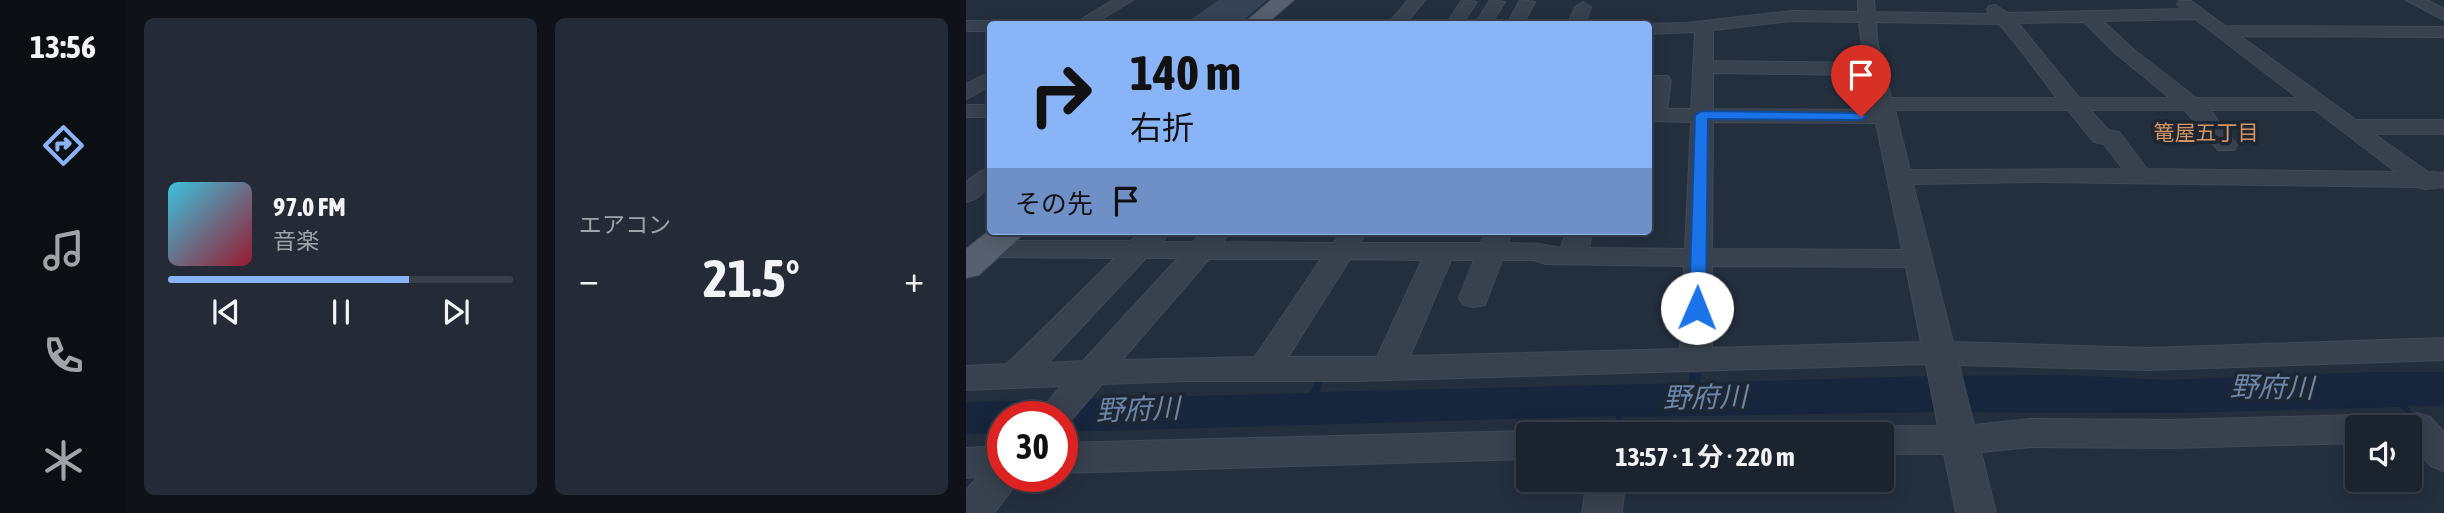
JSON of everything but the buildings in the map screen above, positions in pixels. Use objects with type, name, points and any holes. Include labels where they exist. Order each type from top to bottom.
[{"type":"main road","points":[[1257,21],[1284,0]]},
{"type":"main road","points":[[1266,21],[1293,0]]},
{"type":"street","points":[[1088,21],[1125,0]]},
{"type":"street","points":[[1399,21],[1417,0]]},
{"type":"street","points":[[1744,0],[1750,13],[1759,18]]},
{"type":"street","points":[[1986,0],[2102,137],[2111,137],[2140,176]]},
{"type":"street","points":[[2110,0],[2128,16]]},
{"type":"street","points":[[2180,0],[2352,127],[2433,180],[2444,196]]},
{"type":"street","points":[[2414,0],[2444,15]]},
{"type":"street","points":[[1456,21],[1469,2]]},
{"type":"street","points":[[1485,21],[1497,2]]},
{"type":"street","points":[[1517,21],[1527,2]]},
{"type":"street","points":[[1577,21],[1583,7]]},
{"type":"street","points":[[1866,8],[1884,111],[1976,513]]},
{"type":"street","points":[[1652,29],[1704,26],[1866,8],[2004,19],[2199,14]]},
{"type":"street","points":[[2089,17],[2131,58],[2190,104],[2220,133],[2226,145]]},
{"type":"street","points":[[966,26],[987,26]]},
{"type":"street","points":[[1696,359],[1704,26]]},
{"type":"street","points":[[2222,31],[2444,32]]},
{"type":"street","points":[[1703,67],[1875,69]]},
{"type":"street","points":[[966,93],[987,80]]},
{"type":"street","points":[[1661,80],[1652,115],[2190,104],[2321,104]]},
{"type":"street","points":[[966,111],[987,111]]},
{"type":"street","points":[[2352,127],[2444,127]]},
{"type":"street","points":[[1900,177],[2140,176],[2433,180]]},
{"type":"street","points":[[966,194],[987,178]]},
{"type":"street","points":[[1082,251],[1099,235]]},
{"type":"street","points":[[979,248],[1082,251],[1147,241],[1397,241],[1440,251],[1495,241],[1546,256],[1576,244],[1698,257],[1918,259]]},
{"type":"street","points":[[1015,377],[1147,241]]},
{"type":"street","points":[[1264,369],[1347,241]]},
{"type":"street","points":[[1474,298],[1495,241]]},
{"type":"street","points":[[1068,401],[1209,242]]},
{"type":"street","points":[[1388,368],[1440,251]]},
{"type":"street","points":[[966,378],[1938,353],[2148,359],[2444,349]]},
{"type":"street","points":[[2423,427],[2444,456]]},
{"type":"street","points":[[1894,440],[1959,440],[2031,433],[2172,434],[2345,429]]},
{"type":"street","points":[[1078,458],[1516,445]]},
{"type":"street","points":[[966,463],[987,462]]},
{"type":"street","points":[[970,513],[988,492]]},
{"type":"street","points":[[1602,513],[1605,492]]},
{"type":"water","name":"野府川","points":[[2371,372],[2444,372],[2444,406],[2407,406],[2414,415],[2409,415],[2400,407],[2178,413],[1936,412],[1623,417],[1623,422],[1616,422],[1616,416],[1078,432],[1078,401],[1004,401],[1310,393],[1316,380],[1323,381],[1319,392],[1689,383],[1689,373],[1701,373],[1700,383],[2063,375],[2168,380]]},
{"type":"water","points":[[987,401],[987,433],[966,434],[966,402]]},
{"type":"district","name":"篭屋五丁目","points":[[2206,132]]},
{"type":"route","points":[[1697,308],[1702,115],[1861,117]]}]
